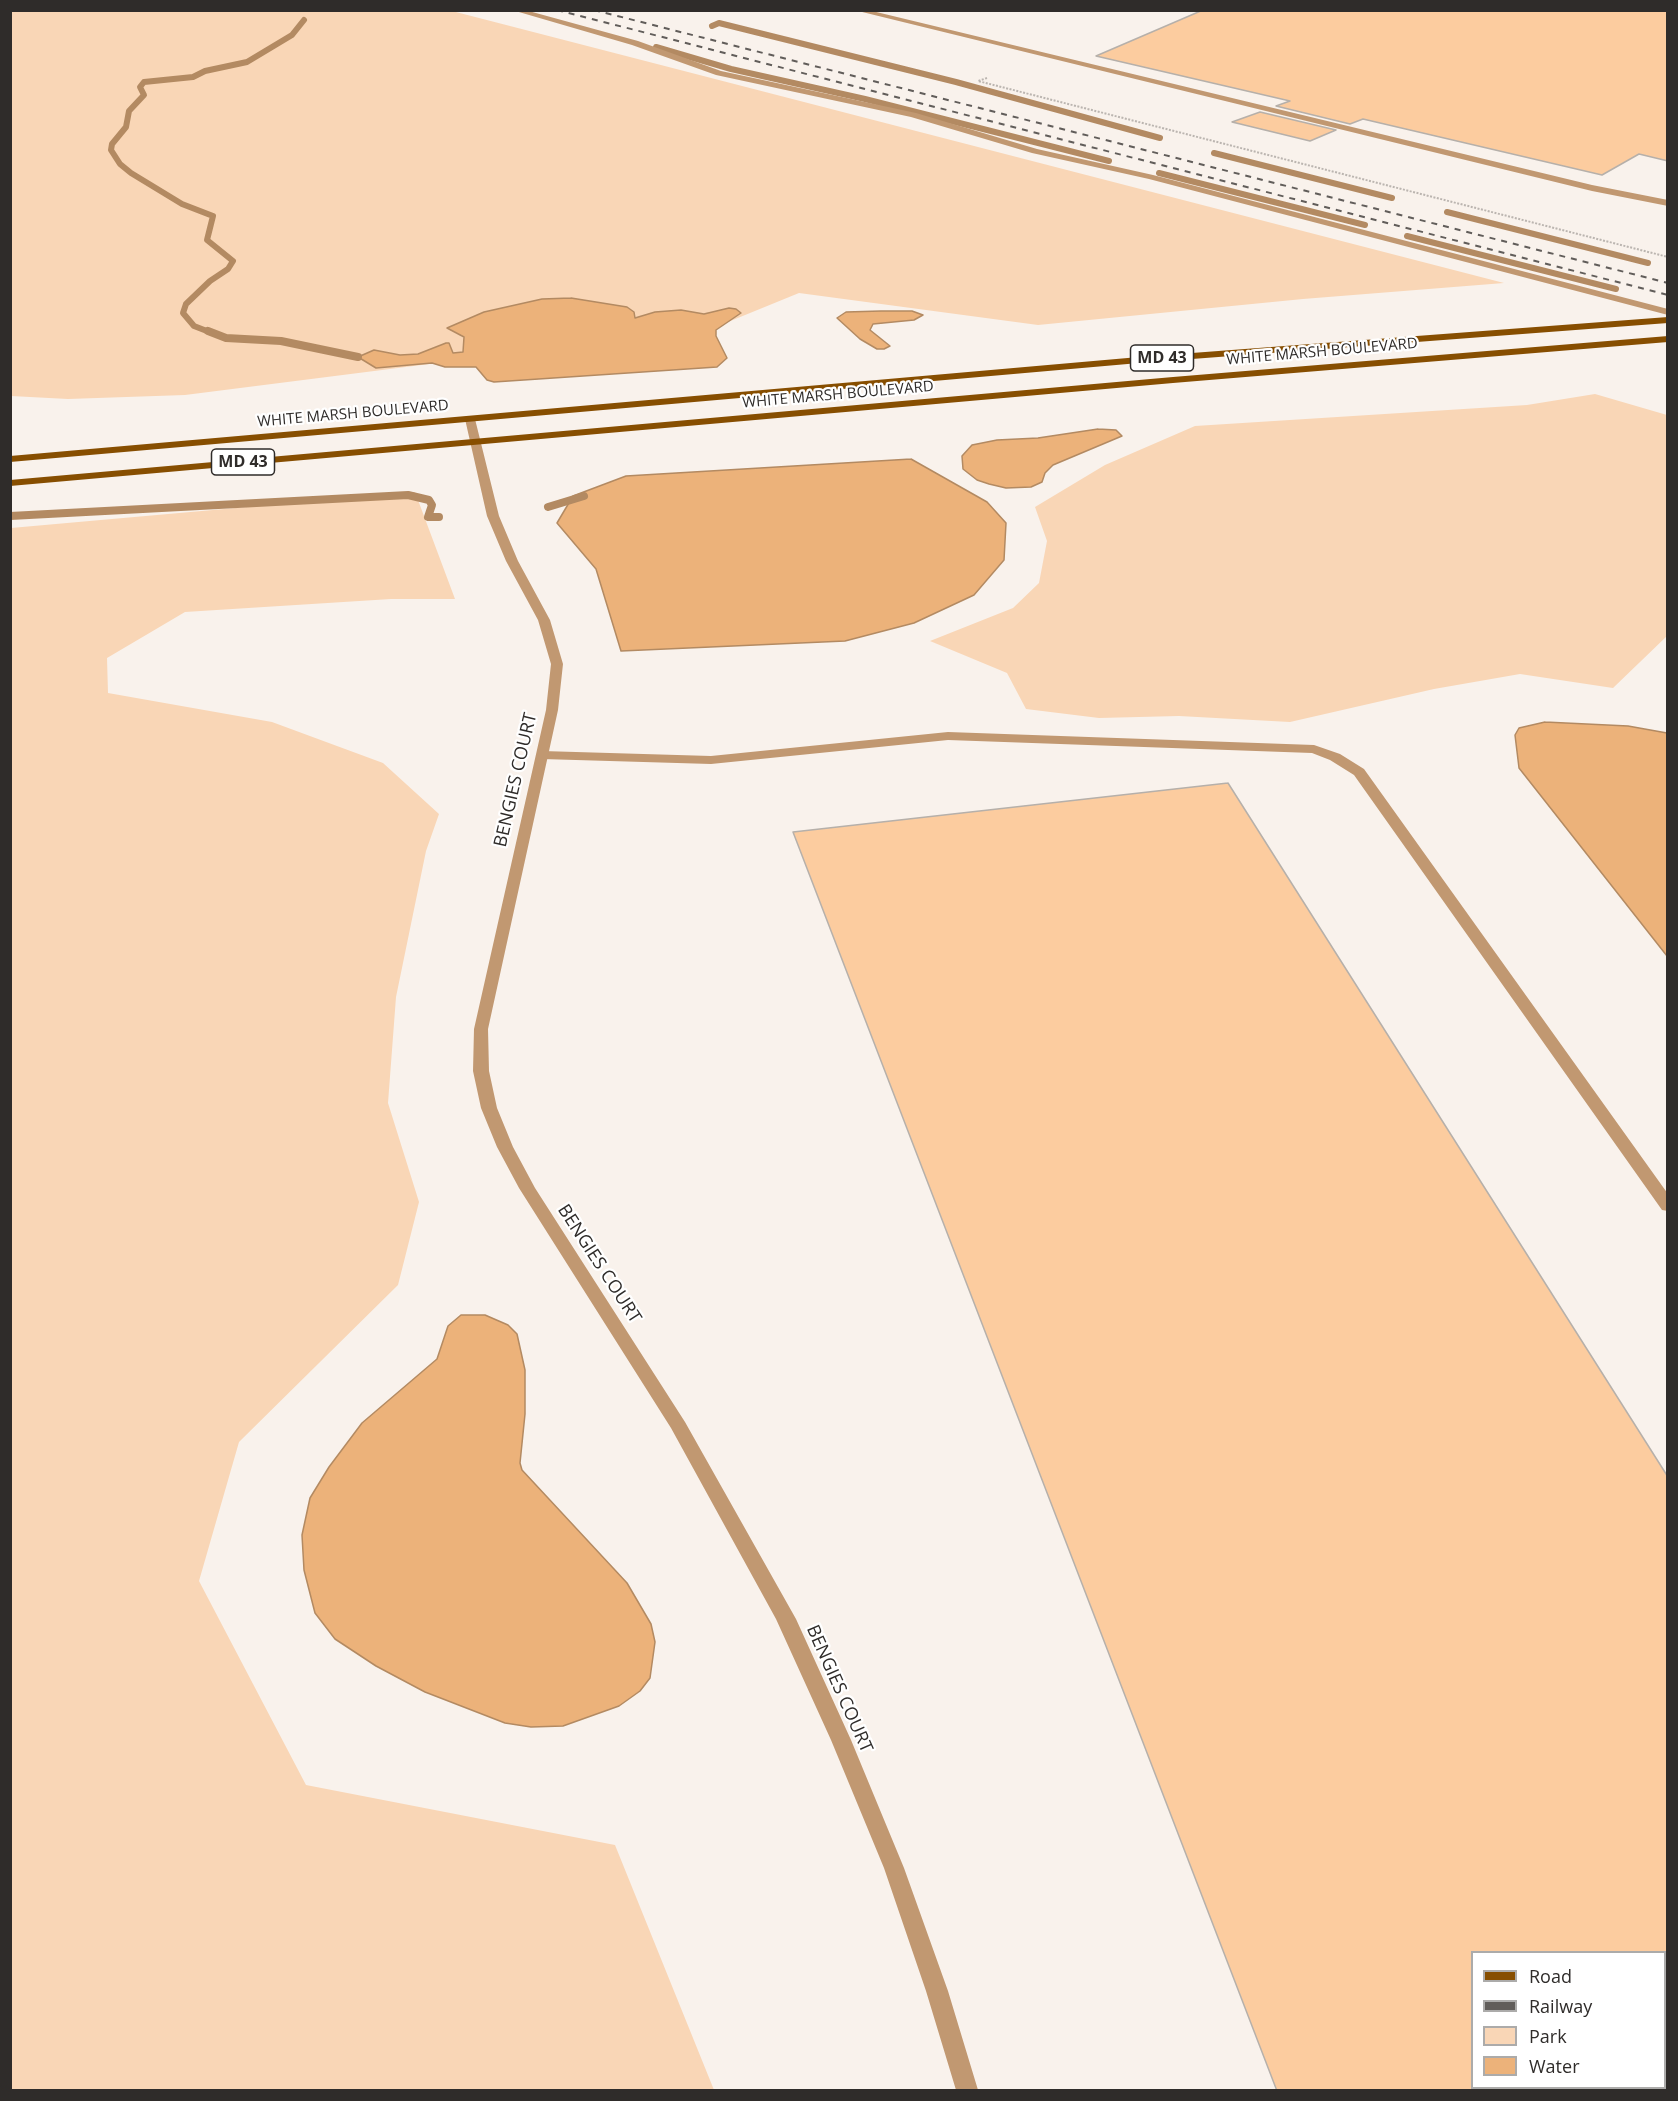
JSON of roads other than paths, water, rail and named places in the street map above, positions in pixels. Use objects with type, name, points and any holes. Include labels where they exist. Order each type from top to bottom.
[{"type":"main road","name":"WHITE MARSH BOULEVARD","points":[[10,459],[1127,361],[1668,320]]},
{"type":"main road","name":"WHITE MARSH BOULEVARD","points":[[10,483],[1173,380],[1668,339]]},
{"type":"street","points":[[515,10],[635,43],[719,73],[892,110],[1035,151],[1150,177],[1668,312]]},
{"type":"street","points":[[857,10],[1568,183],[1668,203]]},
{"type":"street","name":"BENGIES COURT","points":[[470,419],[493,516],[512,561],[544,620],[556,664],[556,686],[492,971],[482,1029],[481,1071],[489,1108],[505,1147],[527,1188],[679,1426],[786,1619],[842,1740],[894,1868],[938,1991],[968,2091]]},
{"type":"street","points":[[542,755],[711,760],[948,736],[1314,749],[1335,757],[1359,772],[1668,1206]]},
{"type":"water","points":[[571,298],[627,307],[634,312],[635,318],[655,312],[681,310],[704,314],[729,308],[741,313],[716,330],[716,336],[727,358],[717,367],[494,382],[487,380],[476,367],[445,367],[432,363],[376,368],[358,357],[374,350],[400,355],[418,354],[446,343],[449,343],[453,353],[463,352],[464,337],[447,328],[484,312],[542,299]]},
{"type":"water","points":[[912,311],[923,315],[914,320],[873,324],[870,330],[890,346],[884,349],[877,349],[860,339],[837,318],[846,312]]},
{"type":"water","points":[[1098,429],[1116,430],[1122,436],[1053,465],[1045,473],[1042,482],[1031,487],[1006,488],[989,484],[977,480],[963,469],[962,456],[972,445],[997,440],[1038,438]]},
{"type":"water","points":[[911,459],[987,502],[1006,523],[1004,560],[974,595],[914,623],[845,641],[621,651],[596,569],[557,523],[573,496],[626,476]]},
{"type":"water","points":[[1545,722],[1628,726],[1667,733],[1667,956],[1519,768],[1515,735],[1519,728]]},
{"type":"water","points":[[461,1315],[485,1315],[508,1325],[517,1334],[525,1370],[525,1414],[520,1463],[522,1470],[627,1583],[651,1624],[655,1642],[650,1678],[640,1691],[619,1706],[563,1726],[531,1727],[505,1723],[425,1692],[376,1666],[335,1639],[315,1613],[304,1570],[302,1535],[310,1498],[329,1467],[362,1423],[437,1359],[448,1326]]},
{"type":"waterway","points":[[212,333],[194,326],[183,313],[186,304],[210,281],[228,269],[233,261],[207,240],[213,216],[182,204],[131,173],[120,164],[111,150],[112,144],[126,127],[129,111],[144,95],[140,87],[144,82],[193,77],[205,71],[247,62],[292,35],[304,20]]},
{"type":"waterway","points":[[712,26],[719,23],[956,82],[1160,138]]},
{"type":"waterway","points":[[656,47],[731,69],[865,99],[1109,161]]},
{"type":"waterway","points":[[1214,153],[1392,198]]},
{"type":"waterway","points":[[1159,173],[1365,225]]},
{"type":"waterway","points":[[1447,212],[1648,263]]},
{"type":"waterway","points":[[1407,236],[1616,289]]},
{"type":"waterway","points":[[208,331],[226,338],[281,341],[358,357]]},
{"type":"waterway","points":[[10,516],[408,495],[429,500],[432,505],[428,517],[439,517]]},
{"type":"waterway","points":[[548,507],[584,496]]},
{"type":"railway","points":[[557,10],[1668,295]]},
{"type":"railway","points":[[594,10],[1668,283]]}]
